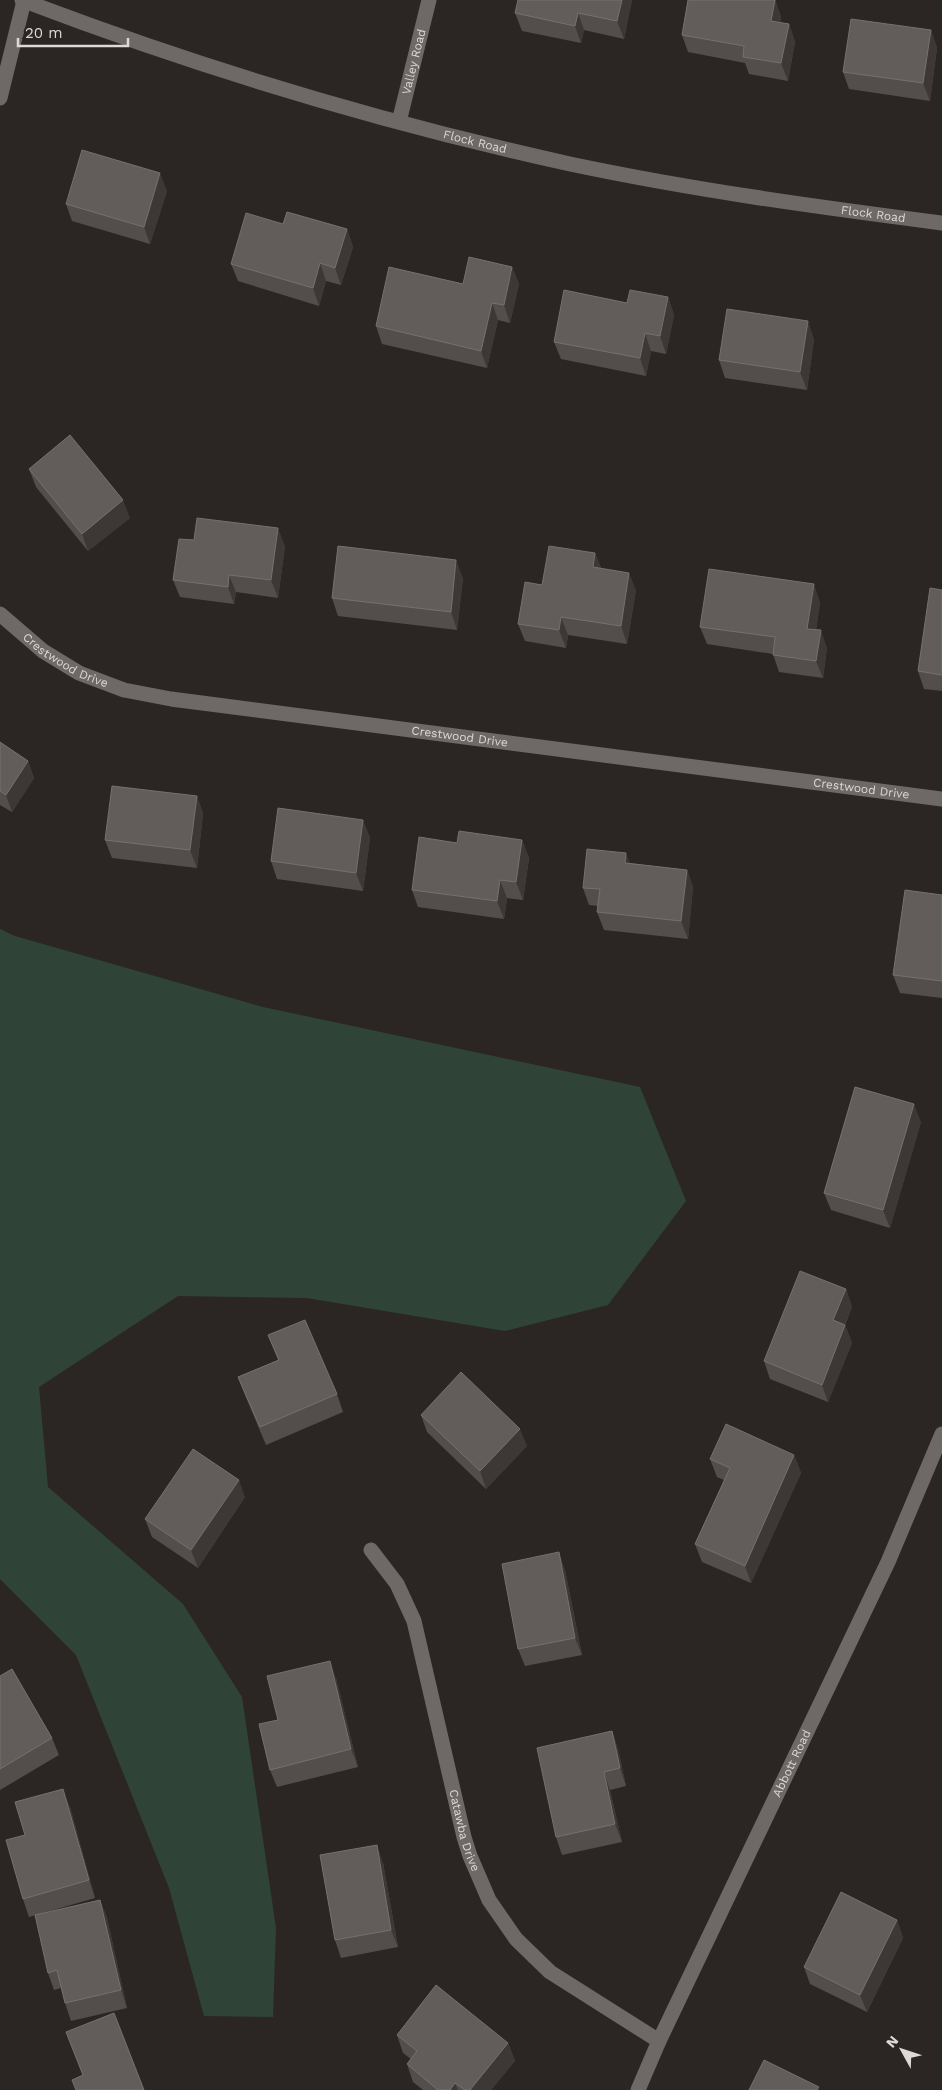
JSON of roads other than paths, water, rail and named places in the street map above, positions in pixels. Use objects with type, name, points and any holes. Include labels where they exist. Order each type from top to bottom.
[{"type":"street","name":"Flock Road","points":[[23,0],[216,69],[399,122],[571,164],[755,198],[942,223]]},
{"type":"street","points":[[0,98],[23,0]]},
{"type":"street","name":"Valley Road","points":[[399,122],[429,0]]},
{"type":"street","name":"Crestwood Drive","points":[[0,614],[42,651],[79,673],[124,690],[171,699],[942,798]]},
{"type":"street","name":"Abbott Road","points":[[638,2090],[659,2041],[888,1562],[942,1434]]},
{"type":"street","name":"Catawba Drive","points":[[371,1550],[397,1584],[414,1621],[464,1837],[489,1900],[516,1939],[550,1972],[659,2041]]}]
